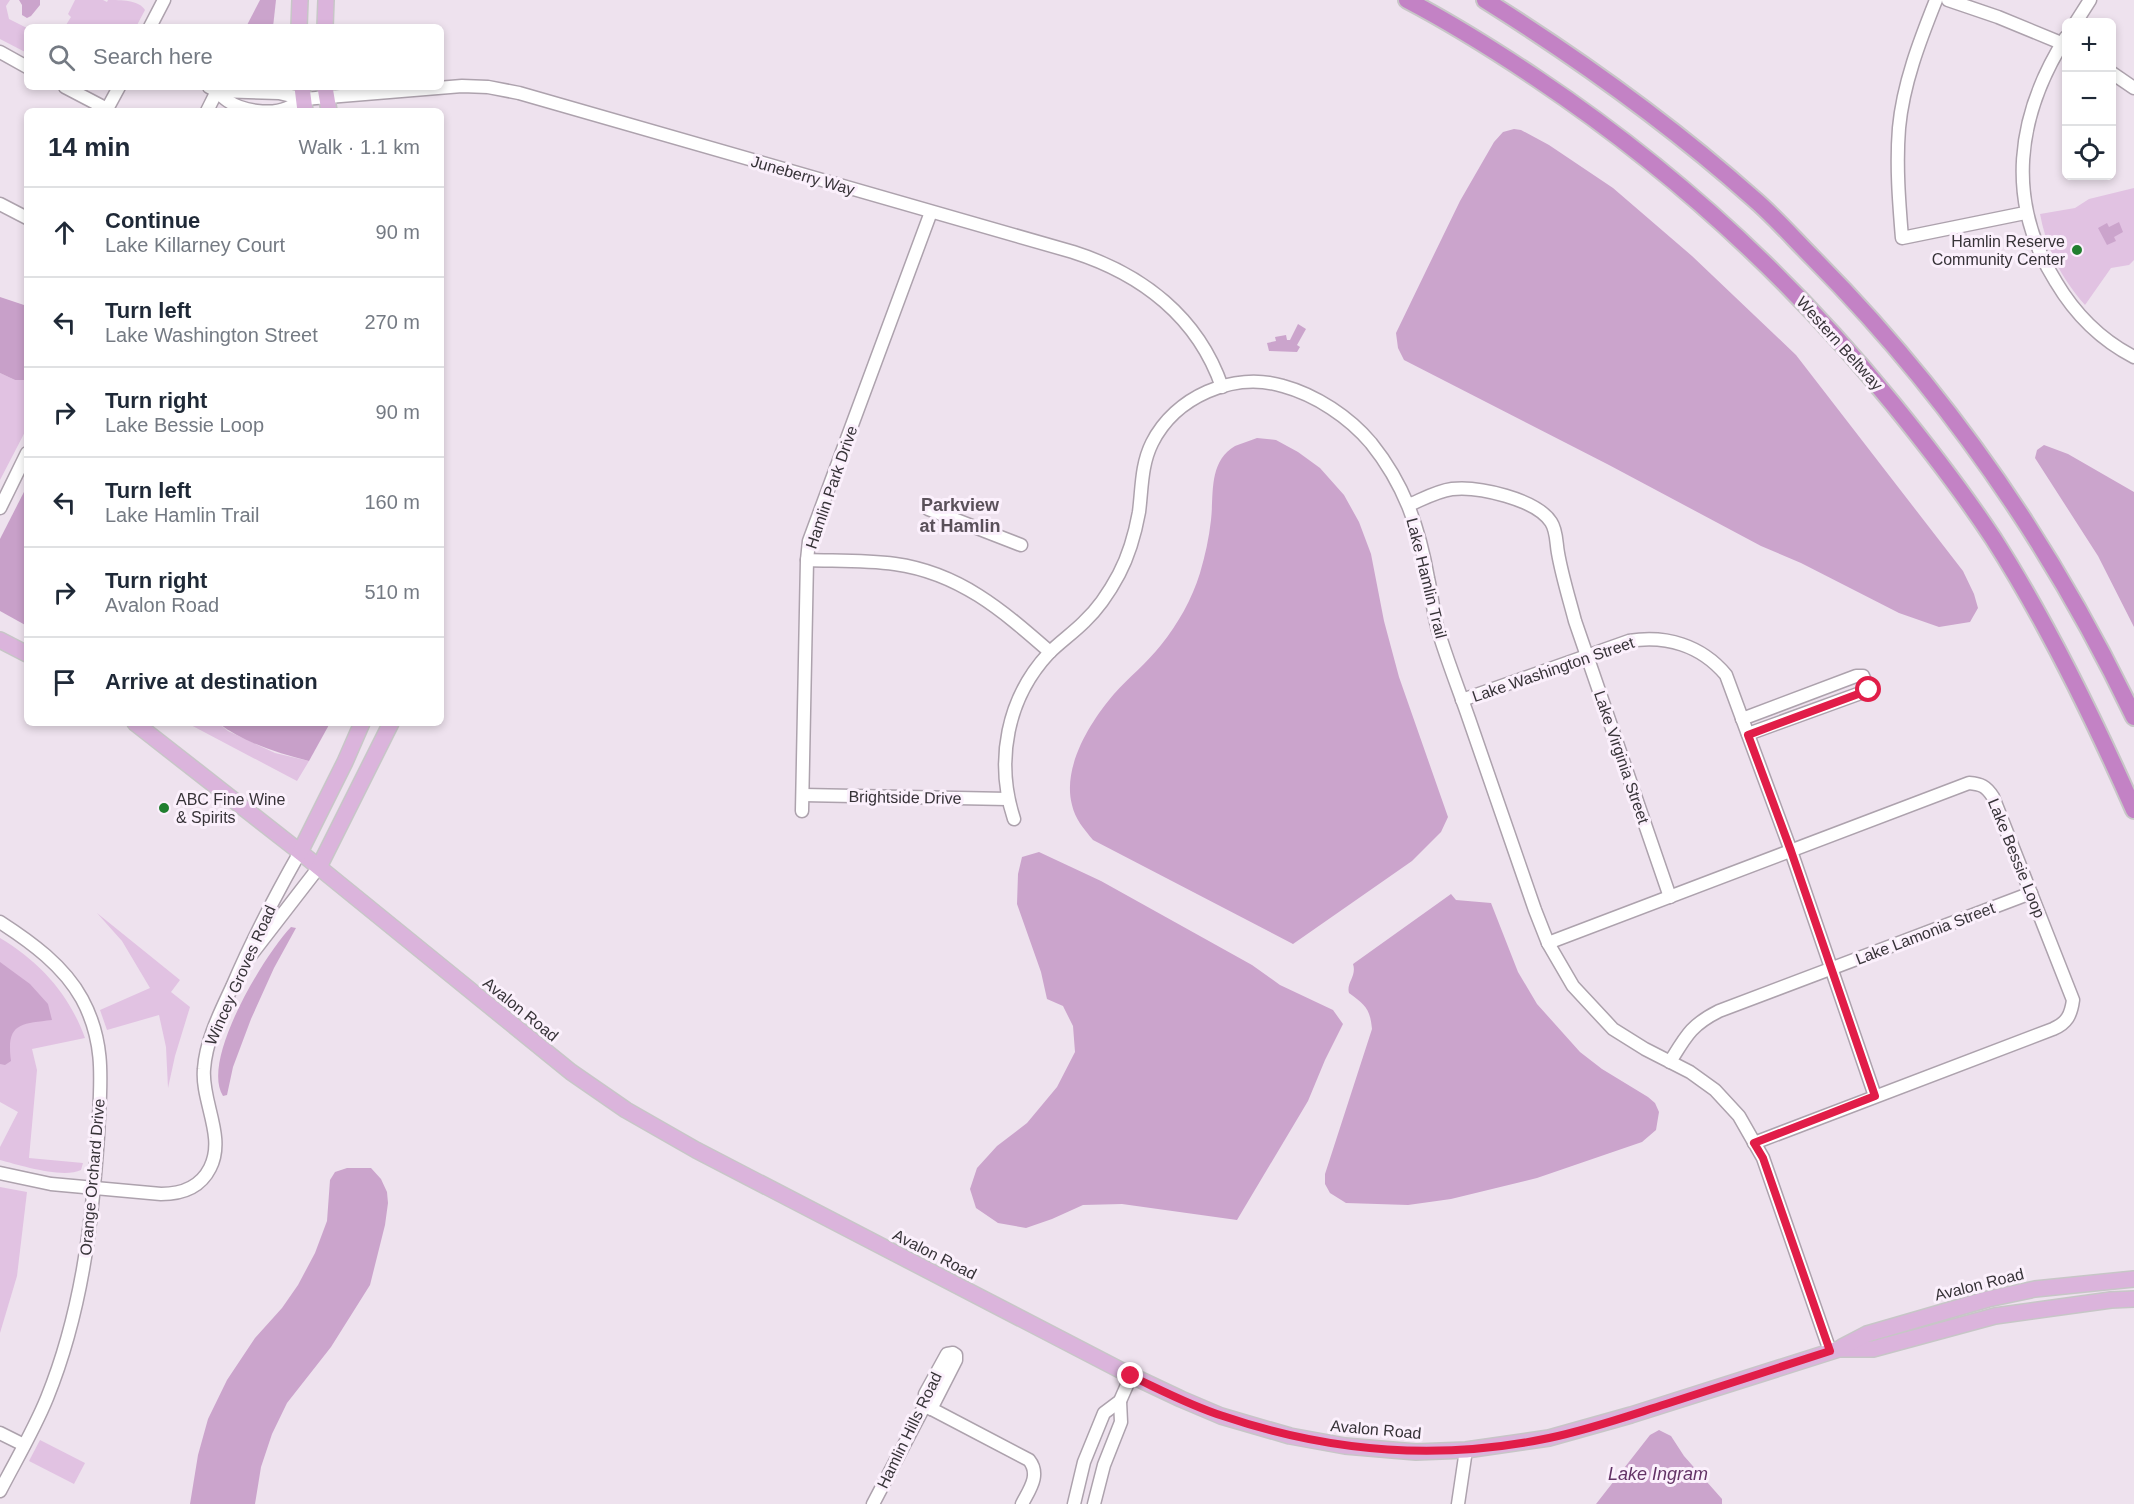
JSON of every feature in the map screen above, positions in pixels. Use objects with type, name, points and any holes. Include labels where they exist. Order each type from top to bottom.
[{"type":"highway","name":"Western Beltway","points":[[1407,0],[1505,57],[1569,100],[1643,155],[1730,228],[1813,310],[1927,446],[1992,538],[2059,652],[2097,726],[2134,810]]},
{"type":"highway","points":[[1485,0],[1564,52],[1669,128],[1755,200],[1850,295],[1930,388],[1990,467],[2054,565],[2107,660],[2134,717]]},
{"type":"main road","points":[[299,24],[300,0]]},
{"type":"main road","points":[[325,24],[326,0]]},
{"type":"main road","points":[[0,640],[24,652]]},
{"type":"main road","name":"Avalon Road","points":[[139,726],[319,867],[579,1078],[626,1110],[696,1150],[1131,1376],[1221,1416],[1290,1436],[1357,1447],[1416,1452],[1466,1450],[1549,1438],[1631,1415],[1834,1350],[1867,1334],[1988,1299],[2035,1289],[2134,1279]]},
{"type":"main road","points":[[300,852],[361,726]]},
{"type":"main road","points":[[319,867],[390,726]]},
{"type":"main road","name":"Avalon Road","points":[[1834,1350],[1873,1349],[1995,1316],[2134,1299]]},
{"type":"street","points":[[1936,0],[1919,41],[1899,127],[1897,178],[1902,238],[2025,213]]},
{"type":"street","points":[[1948,0],[2062,41]]},
{"type":"street","points":[[2079,18],[2090,0]]},
{"type":"street","points":[[151,24],[161,1]]},
{"type":"street","points":[[2062,47],[2046,73],[2033,103],[2023,166],[2025,213],[2035,243],[2064,296],[2098,334],[2134,357]]},
{"type":"street","points":[[0,52],[24,64]]},
{"type":"street","points":[[2116,76],[2134,88]]},
{"type":"street","name":"Juneberry Way","points":[[444,88],[462,86],[519,93],[1084,256],[1132,278],[1165,301],[1189,326],[1207,350],[1222,387]]},
{"type":"street","points":[[70,90],[103,108]]},
{"type":"street","points":[[108,108],[117,90]]},
{"type":"street","points":[[208,108],[213,90]]},
{"type":"street","points":[[214,90],[233,104],[246,108]]},
{"type":"street","name":"Juneberry Way","points":[[303,99],[417,90]]},
{"type":"street","points":[[288,108],[303,99]]},
{"type":"street","points":[[0,204],[24,217]]},
{"type":"street","name":"Hamlin Park Drive","points":[[802,811],[809,542],[931,212]]},
{"type":"street","name":"Lake Hamlin Trail","points":[[1014,819],[1008,799],[1005,760],[1012,715],[1029,680],[1050,652],[1091,615],[1118,576],[1132,542],[1144,468],[1156,436],[1170,418],[1183,406],[1198,397],[1222,387],[1254,381],[1282,385],[1337,412],[1370,442],[1409,505],[1416,525],[1437,627],[1548,943],[1573,986],[1613,1029],[1690,1072],[1715,1090],[1739,1116],[1763,1158],[1834,1350]]},
{"type":"street","points":[[0,508],[24,459]]},
{"type":"street","name":"Lake Virginia Street","points":[[1409,505],[1439,492],[1454,489],[1476,490],[1504,494],[1545,515],[1554,529],[1564,579],[1587,656],[1670,897]]},
{"type":"street","points":[[928,509],[1022,545]]},
{"type":"street","points":[[807,560],[894,564],[939,575],[987,600],[1050,652]]},
{"type":"street","name":"Lake Washington Street","points":[[1462,700],[1629,641],[1643,639],[1674,641],[1693,648],[1716,663],[1726,675],[1791,851],[1875,1096]]},
{"type":"street","points":[[1742,719],[1856,676],[1863,676],[1869,690],[1748,735]]},
{"type":"street","name":"Lake Bessie Loop","points":[[1548,943],[1969,783],[1987,787],[1993,797],[2073,1000],[2072,1012],[2064,1024],[1754,1143]]},
{"type":"street","name":"Brightside Drive","points":[[803,795],[1008,799]]},
{"type":"street","name":"Wincey Groves Road","points":[[0,1173],[51,1185],[176,1194],[187,1191],[198,1184],[211,1166],[216,1147],[204,1089],[207,1047],[254,937],[300,852]]},
{"type":"street","points":[[229,992],[261,942],[319,867]]},
{"type":"street","name":"Lake Lamonia Street","points":[[1670,1062],[1685,1038],[1702,1020],[2031,893]]},
{"type":"street","name":"Orange Orchard Drive","points":[[0,922],[35,947],[68,979],[82,999],[100,1049],[102,1075],[94,1188],[87,1248],[74,1317],[46,1399],[0,1491]]},
{"type":"street","points":[[1094,1504],[1104,1465],[1121,1422],[1120,1401],[1131,1376]]},
{"type":"street","points":[[1074,1504],[1084,1462],[1104,1413],[1120,1401]]},
{"type":"street","name":"Hamlin Hills Road","points":[[873,1504],[928,1407],[1032,1462],[1035,1478],[1022,1504]]},
{"type":"street","points":[[0,1433],[24,1445]]},
{"type":"street","points":[[1458,1504],[1466,1450]]},
{"type":"shaded area","points":[[0,0],[10,0],[6,6],[9,19],[24,26],[24,51],[0,39]]},
{"type":"shaded area","points":[[75,0],[129,1],[139,4],[145,10],[138,24],[67,24],[71,17],[68,14]]},
{"type":"shaded area","points":[[2134,188],[2134,260],[2129,265],[2111,268],[2085,305],[2056,263],[2040,214],[2075,208],[2089,199]]},
{"type":"shaded area","points":[[0,297],[24,305],[24,380],[15,380],[0,373]]},
{"type":"shaded area","points":[[0,373],[15,380],[24,380],[24,434],[0,480]]},
{"type":"shaded area","points":[[24,492],[24,624],[0,611],[0,539]]},
{"type":"shaded area","points":[[193,726],[222,726],[275,753],[309,761],[297,781]]},
{"type":"shaded area","points":[[222,726],[328,726],[309,761],[262,746]]},
{"type":"shaded area","points":[[97,913],[180,980],[171,992],[190,1007],[168,1088],[166,1047],[159,1015],[107,1030],[100,1010],[150,988],[122,941]]},
{"type":"shaded area","points":[[0,938],[28,958],[52,981],[71,1007],[85,1038],[32,1049],[37,1070],[29,1158],[83,1163],[81,1170],[52,1172],[0,1160],[0,1147],[18,1112],[0,1102]]},
{"type":"shaded area","points":[[0,1187],[27,1192],[17,1276],[0,1333]]},
{"type":"shaded area","points":[[40,1440],[85,1463],[74,1484],[29,1461]]},
{"type":"water","points":[[19,0],[40,0],[40,5],[27,18],[22,15],[22,5]]},
{"type":"water","points":[[260,0],[276,0],[273,24],[248,24]]},
{"type":"water","points":[[1521,130],[1549,145],[1613,188],[1692,256],[1796,355],[1963,571],[1978,608],[1970,622],[1939,627],[1899,613],[1801,563],[1761,546],[1404,360],[1398,348],[1396,333],[1460,201],[1494,142],[1503,132]]},
{"type":"water","points":[[2119,222],[2123,232],[2114,237],[2116,241],[2107,245],[2098,228],[2107,223],[2109,227]]},
{"type":"water","points":[[1298,324],[1306,329],[1297,345],[1300,347],[1297,352],[1269,351],[1267,343],[1276,341],[1275,337],[1286,335],[1287,340],[1290,340]]},
{"type":"water","points":[[1257,438],[1276,440],[1320,468],[1344,495],[1359,522],[1371,554],[1384,621],[1399,677],[1448,817],[1441,832],[1412,861],[1293,944],[1093,840],[1075,815],[1070,790],[1071,776],[1080,746],[1096,718],[1114,694],[1150,658],[1167,637],[1179,620],[1193,592],[1207,547],[1214,480],[1220,461],[1235,446]]},
{"type":"water","points":[[2044,445],[2068,454],[2134,492],[2134,627],[2098,556],[2035,458],[2037,450]]},
{"type":"water","points":[[1039,852],[1101,881],[1252,965],[1280,985],[1333,1010],[1343,1024],[1308,1101],[1237,1220],[1122,1204],[1083,1205],[1026,1228],[998,1223],[976,1208],[970,1189],[977,1168],[997,1146],[1027,1123],[1057,1087],[1075,1052],[1073,1026],[1063,1006],[1047,999],[1041,972],[1017,904],[1018,874],[1022,857]]},
{"type":"water","points":[[1451,894],[1456,900],[1491,903],[1518,972],[1537,1004],[1580,1052],[1655,1103],[1659,1112],[1656,1130],[1642,1142],[1537,1178],[1451,1199],[1408,1205],[1346,1203],[1330,1193],[1325,1184],[1325,1174],[1372,1029],[1366,1008],[1349,993],[1348,989],[1354,972],[1353,964]]},
{"type":"water","points":[[291,927],[296,928],[274,968],[251,1019],[233,1067],[227,1095],[223,1096],[218,1080],[220,1058],[228,1034],[252,983]]},
{"type":"water","points":[[0,962],[30,984],[48,1004],[52,1020],[24,1025],[13,1032],[10,1048],[11,1061],[5,1065],[0,1064]]},
{"type":"water","points":[[347,1168],[371,1168],[381,1179],[387,1192],[385,1225],[370,1285],[331,1347],[287,1403],[272,1434],[261,1467],[255,1504],[190,1504],[198,1455],[208,1419],[227,1380],[255,1338],[282,1308],[298,1285],[315,1253],[327,1221],[330,1180],[335,1172]]},
{"type":"water","name":"Lake Ingram","points":[[1659,1430],[1671,1436],[1684,1456],[1722,1499],[1722,1504],[1596,1504],[1650,1435]]},
{"type":"place","name":"Hamlin Reserve Community Center","points":[[2077,250]]},
{"type":"place","name":"ABC Fine Wine & Spirits","points":[[164,808]]},
{"type":"district","name":"Parkview at Hamlin","points":[[960,515]]},
{"type":"route","points":[[1131,1376],[1221,1416],[1290,1436],[1345,1446],[1416,1452],[1466,1450],[1549,1438],[1631,1415],[1830,1351],[1763,1158],[1754,1143],[1875,1096],[1791,851],[1748,735],[1869,690]]}]
